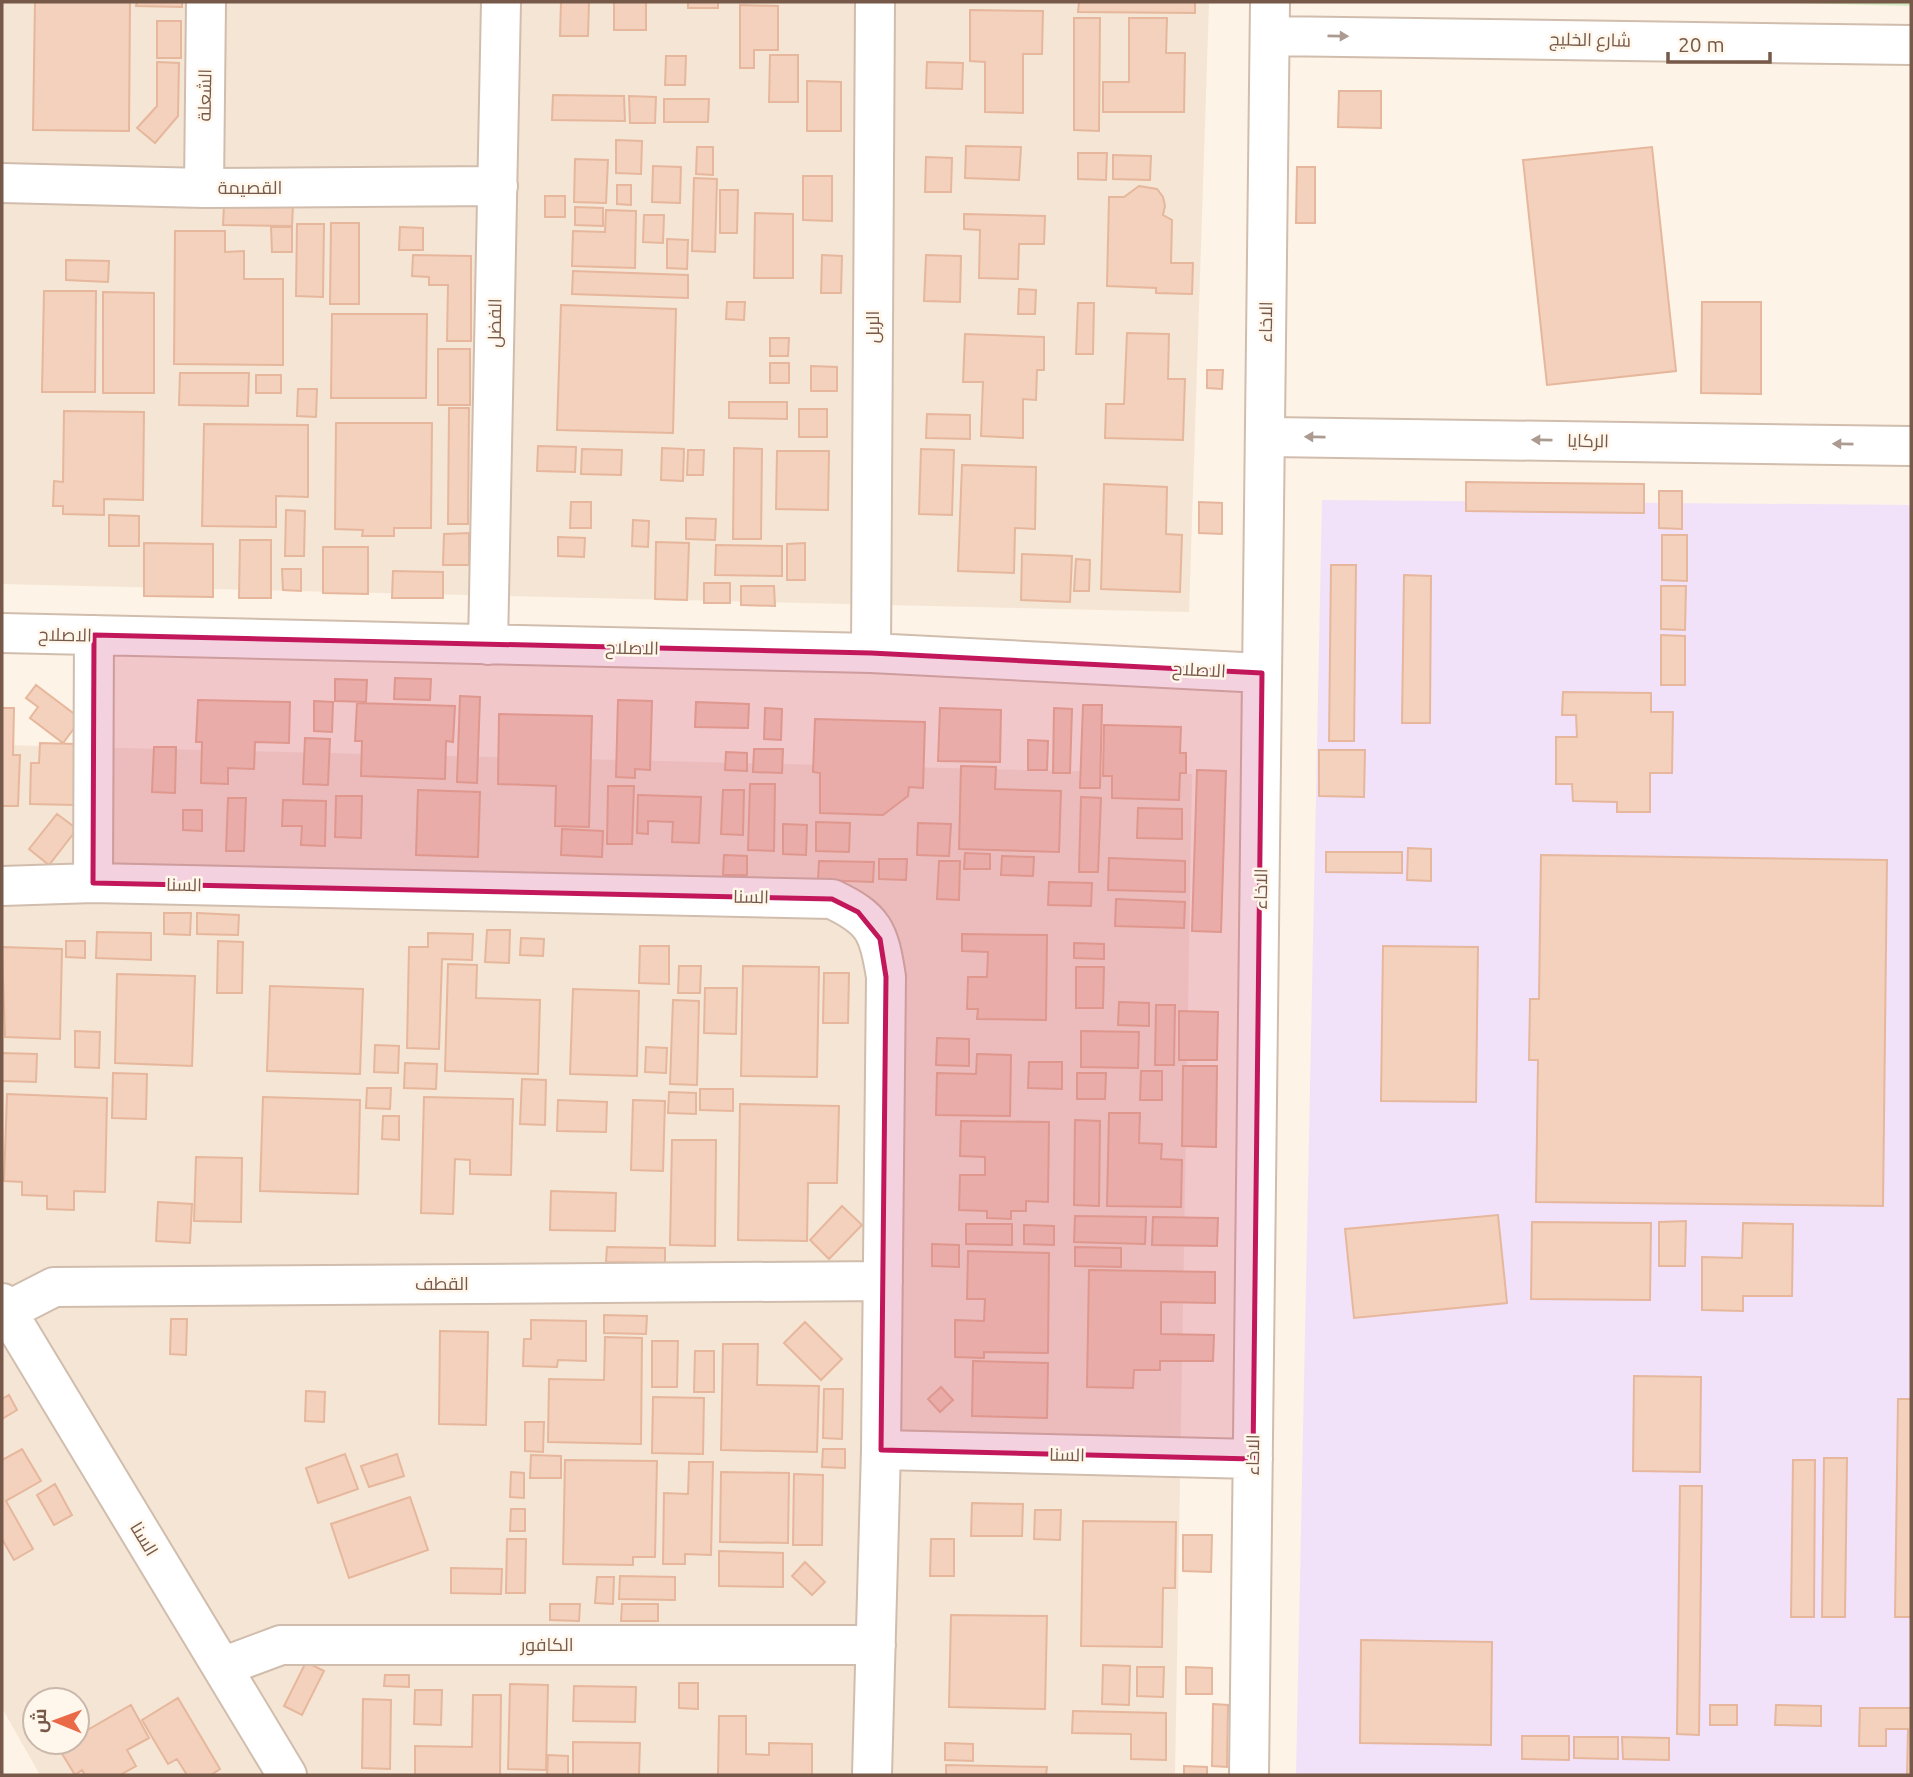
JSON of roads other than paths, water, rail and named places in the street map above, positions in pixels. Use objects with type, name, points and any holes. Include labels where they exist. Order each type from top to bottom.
[{"type":"street","name":"الشعلة","points":[[204,188],[206,2]]},
{"type":"street","name":"الفضل","points":[[488,645],[501,2]]},
{"type":"street","name":"الربل","points":[[871,653],[875,2]]},
{"type":"street","name":"شارع الخليج","points":[[1270,19],[1911,45]]},
{"type":"street","name":"الاخاء","points":[[1250,1775],[1270,19]]},
{"type":"street","name":"القصيمة","points":[[2,183],[204,188],[498,186]]},
{"type":"street","name":"الركايا","points":[[1265,437],[1911,446]]},
{"type":"street","name":"الاصلاح","points":[[2,633],[871,653],[1262,673]]},
{"type":"street","points":[[93,883],[94,635]]},
{"type":"street","name":"السنا","points":[[2,886],[93,883],[832,899],[858,912],[880,939],[886,977],[881,1450],[872,1775]]},
{"type":"street","name":"القطف","points":[[4,1307],[54,1287],[883,1281]]},
{"type":"street","name":"السنا","points":[[4,1307],[287,1775]]},
{"type":"street","name":"السنا","points":[[881,1450],[1253,1459]]},
{"type":"street","name":"الكافور","points":[[222,1667],[281,1645],[876,1645]]}]
